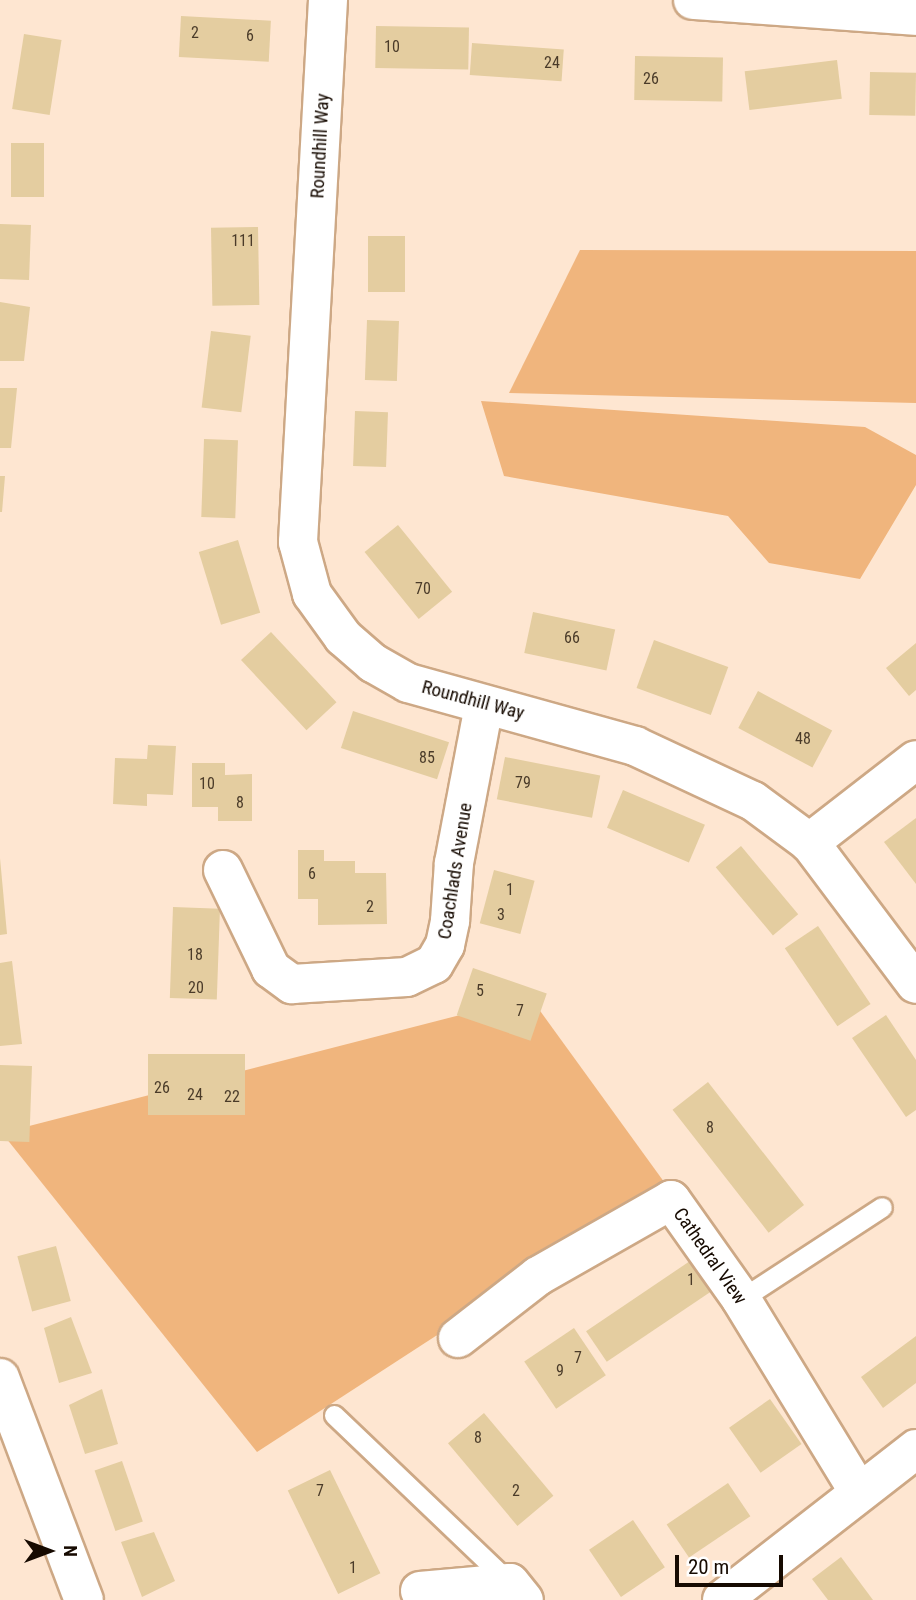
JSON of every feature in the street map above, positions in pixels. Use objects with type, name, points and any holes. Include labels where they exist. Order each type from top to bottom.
[{"type":"street","name":"Roundhill Way","points":[[328,0],[298,542],[303,572],[327,618],[373,663],[408,683],[484,706],[581,728],[635,746],[753,802],[809,843],[916,984]]},
{"type":"street","points":[[693,0],[916,16]]},
{"type":"street","name":"Coachlads Avenue","points":[[223,870],[271,969],[292,984],[407,978],[434,964],[445,945],[450,921],[454,863],[484,706]]},
{"type":"street","points":[[809,843],[916,760]]},
{"type":"street","name":"Cathedral View","points":[[458,1338],[538,1276],[671,1200],[741,1299],[859,1492]]},
{"type":"street","points":[[0,1378],[84,1600]]},
{"type":"street","points":[[722,1600],[916,1449]]},
{"type":"street","points":[[420,1591],[517,1591]]},
{"type":"lane","points":[[741,1299],[882,1207]]},
{"type":"lane","points":[[334,1415],[517,1591]]},
{"type":"shaded area","points":[[580,250],[916,251],[916,403],[509,393]]},
{"type":"shaded area","points":[[481,401],[865,427],[916,455],[916,485],[860,579],[769,563],[728,516],[504,476]]},
{"type":"shaded area","points":[[530,997],[667,1186],[257,1452],[2,1133]]},
{"type":"building","points":[[181,16],[271,21],[269,62],[179,57]]},
{"type":"building","points":[[376,26],[469,28],[468,70],[375,68]]},
{"type":"building","points":[[24,34],[62,40],[50,115],[12,109]]},
{"type":"building","points":[[472,43],[564,49],[562,81],[470,75]]},
{"type":"building","points":[[635,56],[723,58],[722,102],[634,100]]},
{"type":"building","points":[[837,60],[842,99],[749,110],[745,71]]},
{"type":"building","points":[[870,72],[916,73],[915,116],[869,115]]},
{"type":"building","points":[[11,143],[44,143],[44,197],[11,197]]},
{"type":"building","points":[[0,224],[31,225],[29,280],[0,279]]},
{"type":"building","points":[[258,227],[259,305],[212,306],[211,228]]},
{"type":"building","points":[[368,236],[405,236],[405,292],[368,292]]},
{"type":"building","points":[[0,302],[30,307],[24,361],[0,361]]},
{"type":"building","points":[[367,320],[399,321],[397,381],[365,380]]},
{"type":"building","points":[[211,331],[251,336],[241,412],[202,407]]},
{"type":"building","points":[[0,388],[17,388],[11,448],[0,448]]},
{"type":"building","points":[[355,411],[388,412],[386,467],[353,466]]},
{"type":"building","points":[[204,439],[238,440],[235,518],[201,517]]},
{"type":"building","points":[[0,476],[5,476],[2,512],[0,512]]},
{"type":"building","points":[[398,525],[452,592],[419,619],[365,552]]},
{"type":"building","points":[[238,540],[260,613],[221,625],[199,552]]},
{"type":"building","points":[[533,612],[615,629],[606,671],[524,653]]},
{"type":"building","points":[[271,632],[336,702],[306,730],[241,660]]},
{"type":"building","points":[[654,640],[728,667],[711,715],[637,688]]},
{"type":"building","points":[[916,643],[916,690],[909,696],[886,668]]},
{"type":"building","points":[[758,691],[832,730],[812,768],[738,728]]},
{"type":"building","points":[[353,711],[449,742],[437,779],[341,748]]},
{"type":"building","points":[[148,745],[176,746],[173,795],[147,794],[147,806],[113,804],[115,758],[147,759]]},
{"type":"building","points":[[505,757],[600,776],[592,818],[497,799]]},
{"type":"building","points":[[192,763],[225,763],[225,775],[252,774],[252,821],[218,821],[218,807],[192,807]]},
{"type":"building","points":[[623,790],[705,825],[689,863],[607,828]]},
{"type":"building","points":[[916,818],[916,884],[884,842]]},
{"type":"building","points":[[741,846],[798,914],[773,935],[716,867]]},
{"type":"building","points":[[298,850],[324,850],[324,861],[355,861],[355,873],[386,873],[387,924],[318,925],[318,899],[298,899]]},
{"type":"building","points":[[0,858],[7,934],[0,935]]},
{"type":"building","points":[[494,870],[535,881],[520,934],[480,923]]},
{"type":"building","points":[[173,907],[220,909],[217,1000],[170,998]]},
{"type":"building","points":[[818,926],[871,1004],[837,1026],[785,948]]},
{"type":"building","points":[[12,961],[22,1044],[0,1046],[0,963]]},
{"type":"building","points":[[473,968],[547,993],[530,1041],[457,1015]]},
{"type":"building","points":[[886,1015],[916,1060],[916,1110],[906,1117],[852,1038]]},
{"type":"building","points":[[148,1054],[245,1054],[245,1115],[148,1115]]},
{"type":"building","points":[[0,1065],[32,1066],[29,1142],[0,1141]]},
{"type":"building","points":[[708,1082],[804,1205],[769,1233],[673,1110]]},
{"type":"building","points":[[56,1246],[71,1301],[32,1311],[17,1256]]},
{"type":"building","points":[[693,1259],[714,1290],[607,1362],[586,1331]]},
{"type":"building","points":[[71,1317],[92,1373],[59,1383],[44,1328]]},
{"type":"building","points":[[574,1328],[606,1375],[556,1409],[524,1362]]},
{"type":"building","points":[[916,1336],[916,1383],[883,1408],[861,1377]]},
{"type":"building","points":[[102,1389],[118,1444],[85,1454],[69,1405]]},
{"type":"building","points":[[770,1399],[802,1444],[761,1473],[729,1428]]},
{"type":"building","points":[[484,1413],[553,1496],[517,1526],[448,1443]]},
{"type":"building","points":[[122,1461],[143,1522],[115,1531],[95,1470]]},
{"type":"building","points":[[330,1470],[380,1573],[338,1594],[288,1491]]},
{"type":"building","points":[[728,1483],[750,1516],[689,1558],[667,1524]]},
{"type":"building","points":[[633,1520],[665,1567],[621,1597],[589,1550]]},
{"type":"building","points":[[154,1532],[175,1581],[142,1597],[121,1542]]},
{"type":"building","points":[[841,1557],[873,1600],[828,1600],[812,1579]]}]
